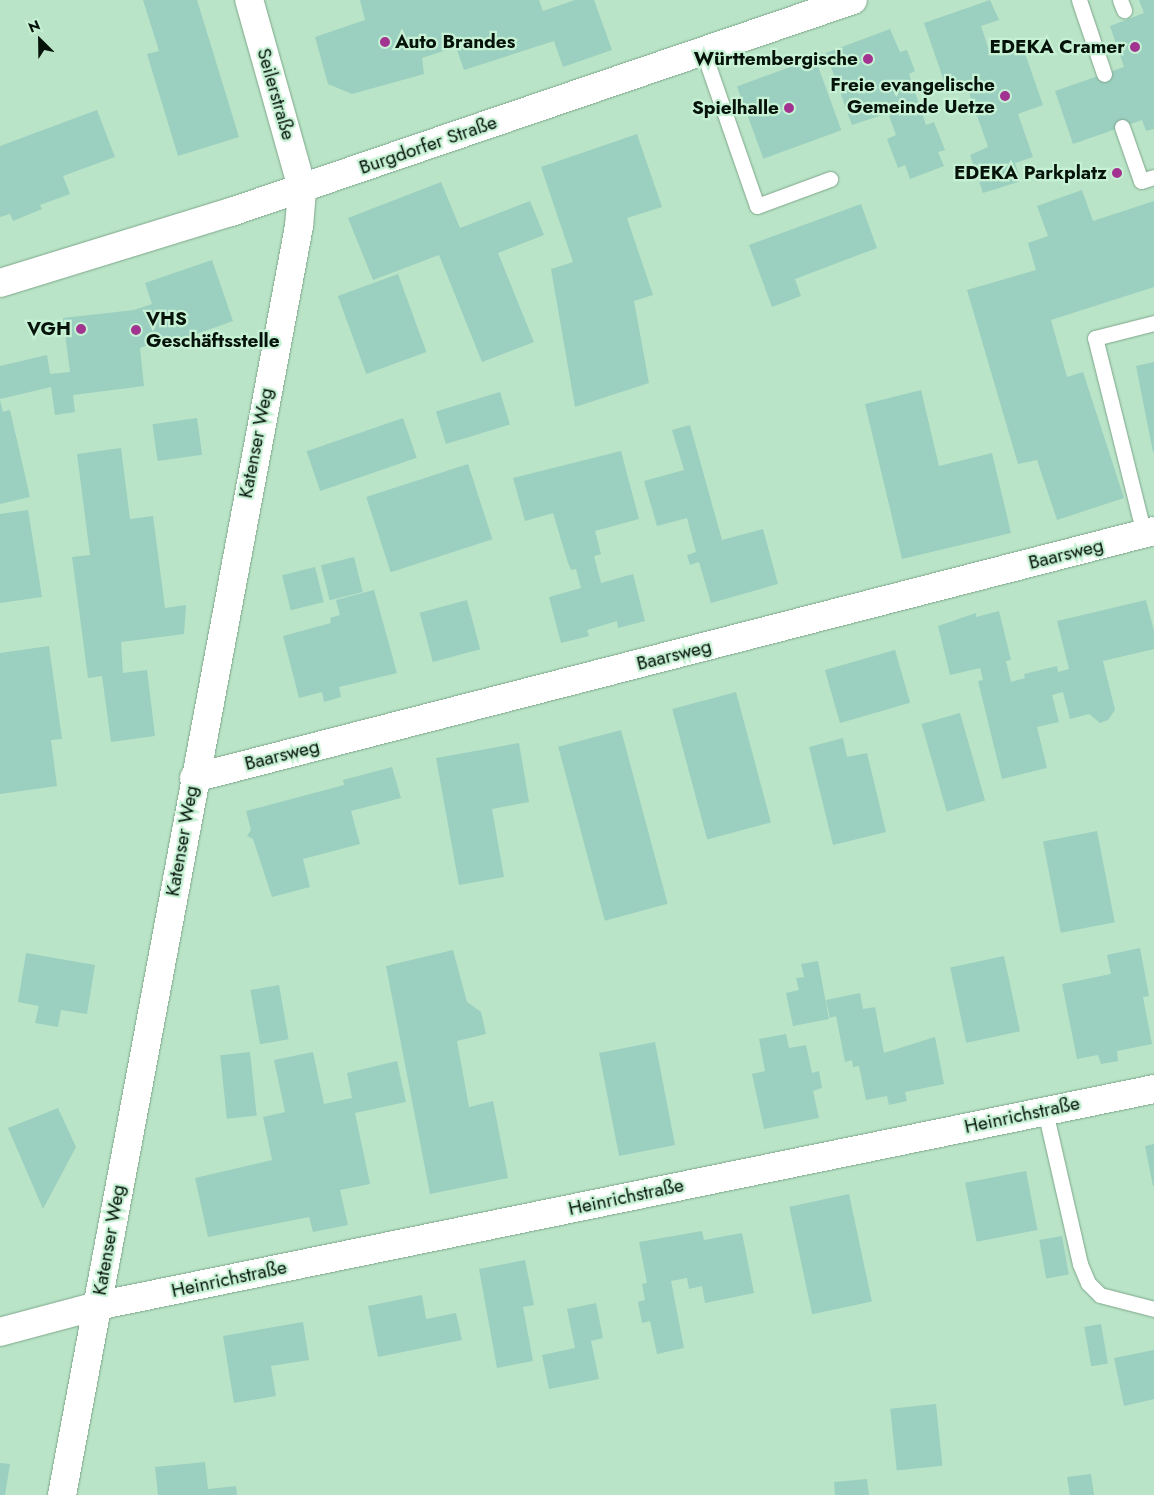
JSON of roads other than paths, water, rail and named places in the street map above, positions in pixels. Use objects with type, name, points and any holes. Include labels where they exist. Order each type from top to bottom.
[{"type":"street","name":"Seilerstraße","points":[[249,0],[302,188]]},
{"type":"street","name":"Burgdorfer Straße","points":[[0,283],[302,188],[853,0]]},
{"type":"street","name":"Katenser Weg","points":[[62,1495],[194,778],[299,226],[302,188]]},
{"type":"street","name":"Baarsweg","points":[[194,778],[1149,532]]},
{"type":"street","name":"Heinrichstraße","points":[[0,1332],[97,1306],[1154,1089]]},
{"type":"lane","points":[[1079,0],[1104,74]]},
{"type":"lane","points":[[702,51],[757,206],[830,179]]},
{"type":"lane","points":[[1122,127],[1141,181],[1154,177]]},
{"type":"lane","points":[[1149,532],[1094,338],[1154,323]]},
{"type":"lane","points":[[1045,1110],[1080,1264],[1088,1283],[1100,1295],[1154,1309]]},
{"type":"place","name":"Auto Brandes","points":[[385,42]]},
{"type":"place","name":"EDEKA Cramer","points":[[1135,47]]},
{"type":"place","name":"Württembergische","points":[[868,59]]},
{"type":"place","name":"Freie evangelische Gemeinde Uetze","points":[[1005,96]]},
{"type":"place","name":"Spielhalle","points":[[789,108]]},
{"type":"place","name":"EDEKA Parkplatz","points":[[1117,173]]},
{"type":"place","name":"VGH","points":[[81,329]]},
{"type":"place","name":"VHS Geschäftsstelle","points":[[136,330]]}]
